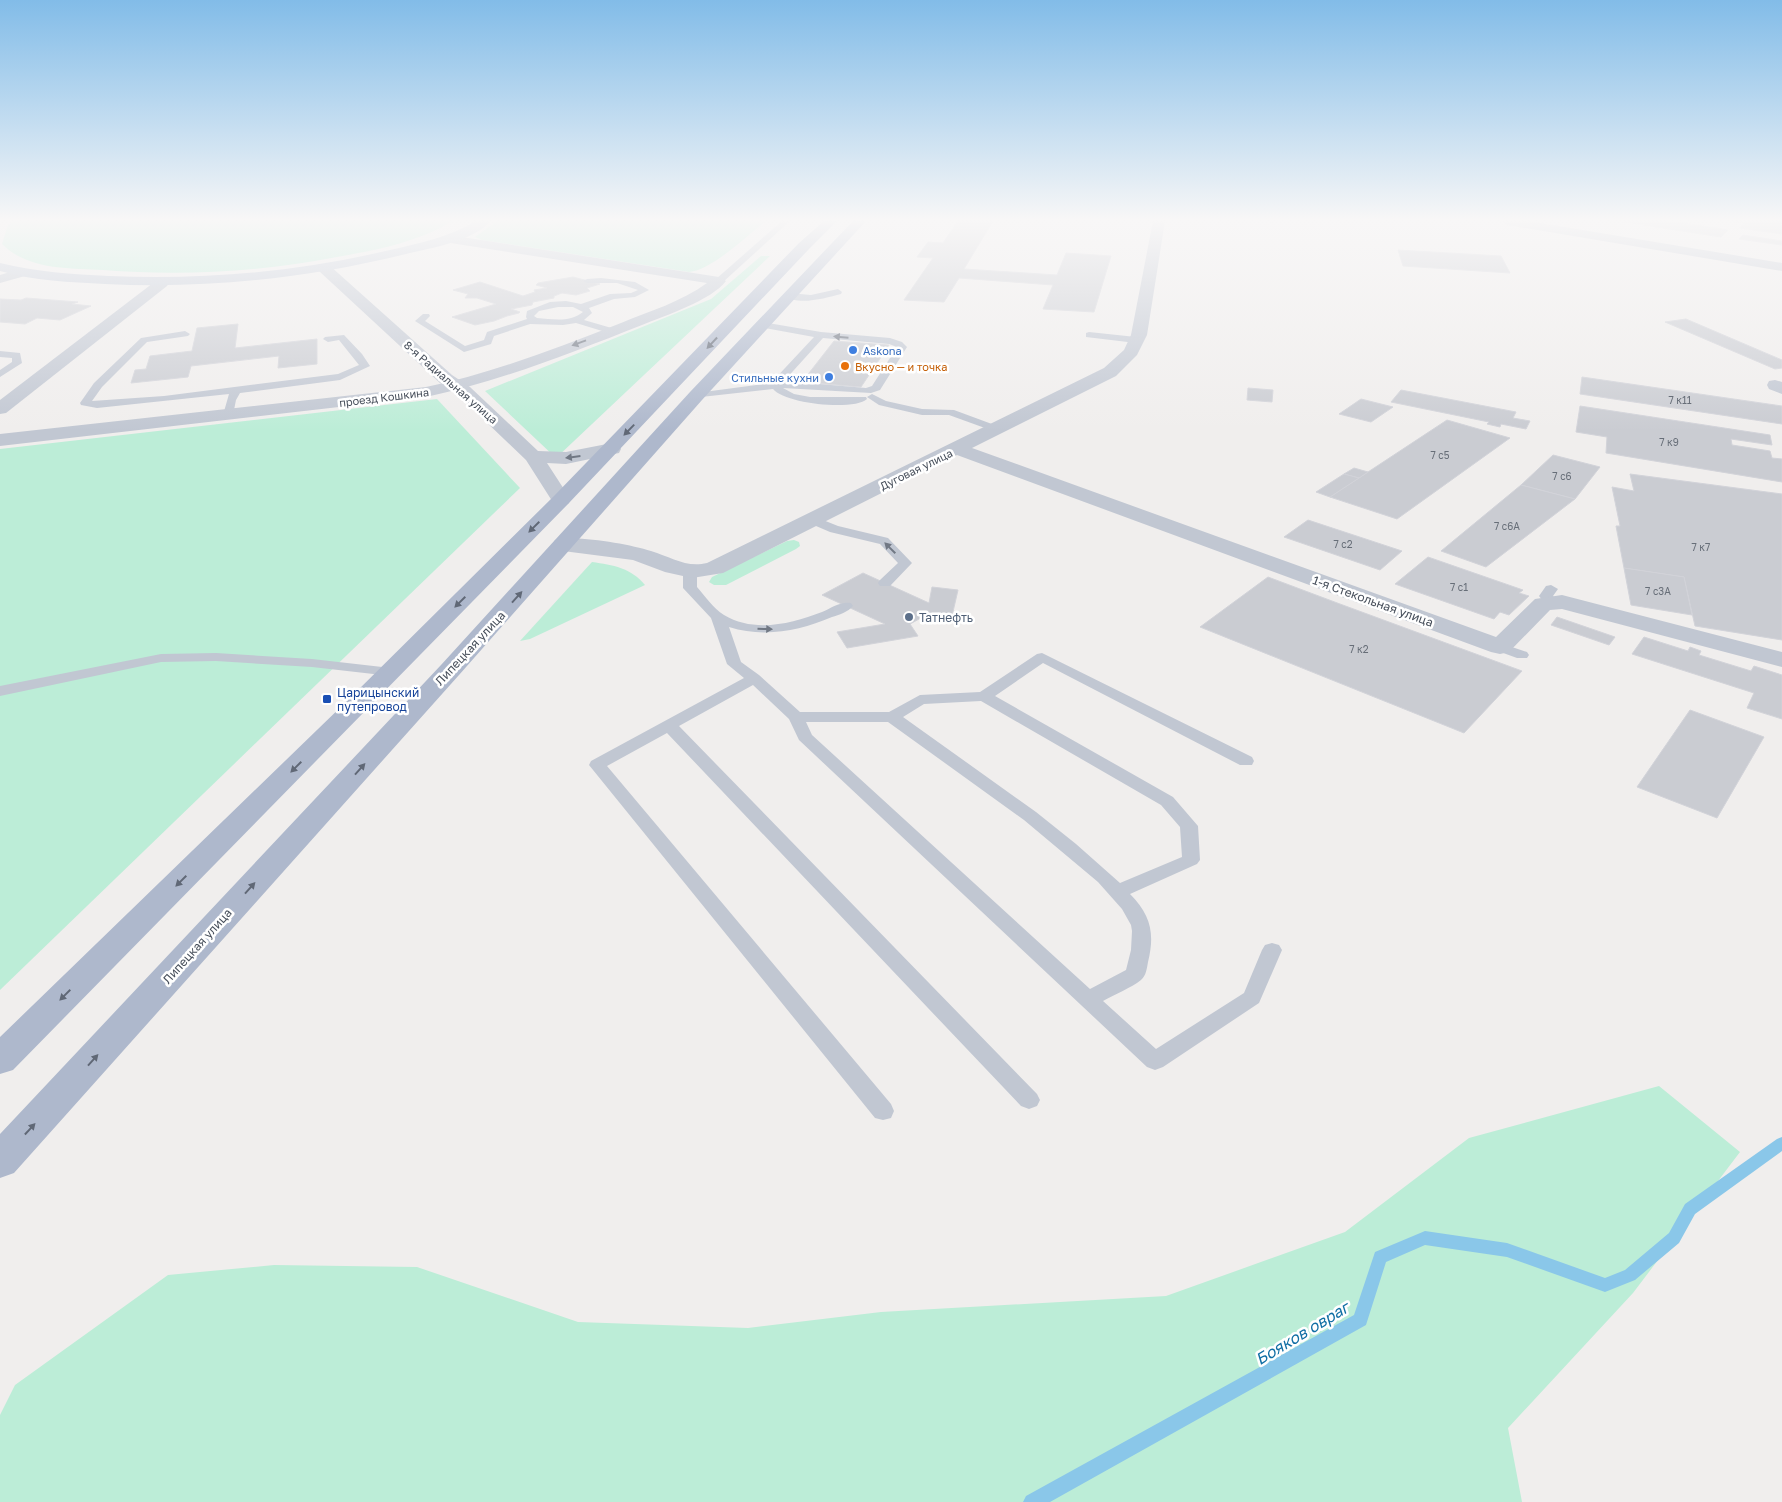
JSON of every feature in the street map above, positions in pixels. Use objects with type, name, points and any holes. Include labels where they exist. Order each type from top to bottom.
[{"type":"main road","points":[[0,1060],[391,672],[612,449],[761,291]]},
{"type":"main road","name":"Липецкая улица","points":[[0,1161],[794,291]]},
{"type":"street","points":[[0,410],[152,291]]},
{"type":"street","name":"8-я Радиальная улица","points":[[349,291],[533,456],[561,500]]},
{"type":"street","name":"проезд Кошкина","points":[[0,440],[426,392],[457,386],[488,378],[612,331],[685,301],[704,291]]},
{"type":"street","name":"Дуговая улица","points":[[690,573],[702,573],[715,568],[1110,372],[1131,352],[1139,335],[1147,291]]},
{"type":"street","points":[[533,456],[566,458],[612,449]]},
{"type":"street","name":"1-я Стекольная улица","points":[[957,449],[1511,651],[1543,604],[1552,596],[1562,602],[1782,660]]},
{"type":"street","points":[[564,545],[651,557],[678,570],[690,573]]},
{"type":"lane","points":[[582,307],[613,296],[632,295],[641,291]]},
{"type":"lane","points":[[789,296],[811,298],[838,292]]},
{"type":"lane","points":[[426,316],[419,321],[464,349],[488,342],[490,334],[535,321],[554,323],[576,320],[588,313],[582,307],[560,304],[536,309],[530,313],[530,318],[535,321]]},
{"type":"lane","points":[[576,320],[612,331]]},
{"type":"lane","points":[[762,324],[821,335],[890,341],[902,347],[872,392],[853,400],[798,398],[782,393],[774,385]]},
{"type":"lane","points":[[185,334],[144,340],[98,385],[85,403],[97,405],[164,399],[340,377],[365,366],[359,356],[341,337],[328,339]]},
{"type":"lane","points":[[774,385],[821,335]]},
{"type":"lane","points":[[1090,335],[1136,340]]},
{"type":"lane","points":[[0,354],[17,355],[17,363],[0,374]]},
{"type":"lane","points":[[696,396],[787,384],[804,392],[848,395],[872,392]]},
{"type":"lane","points":[[228,415],[231,400],[237,389]]},
{"type":"lane","points":[[872,392],[883,403],[922,412],[950,412],[996,429]]},
{"type":"lane","points":[[813,520],[834,528],[884,541],[905,563],[885,584]]},
{"type":"lane","points":[[690,573],[690,588],[718,618],[740,628],[776,629],[820,619],[846,606]]},
{"type":"lane","points":[[718,618],[734,664],[754,678],[796,717],[805,737],[1155,1061],[1252,998],[1272,950]]},
{"type":"lane","points":[[0,691],[161,658],[216,657],[312,663],[391,672]]},
{"type":"lane","points":[[984,696],[1042,657],[1246,761]]},
{"type":"lane","points":[[754,678],[596,765],[883,1110]]},
{"type":"lane","points":[[796,717],[892,717],[920,700],[984,696],[1167,801],[1189,826],[1191,860],[1117,892]]},
{"type":"lane","points":[[892,717],[1070,846],[1126,900],[1141,924],[1140,954],[1135,974],[1087,1000]]},
{"type":"lane","points":[[669,725],[1029,1100]]},
{"type":"green space","points":[[720,291],[733,291],[556,458],[485,391],[711,299]]},
{"type":"green space","points":[[437,399],[520,488],[0,990],[0,449]]},
{"type":"green space","points":[[794,540],[799,542],[800,546],[796,549],[726,585],[714,585],[709,582],[712,577],[787,541]]},
{"type":"green space","points":[[592,562],[628,571],[645,585],[530,639],[520,641]]},
{"type":"green space","points":[[1659,1086],[1740,1152],[1633,1293],[1508,1428],[1522,1502],[0,1502],[0,1415],[15,1385],[168,1275],[274,1265],[417,1267],[578,1322],[748,1328],[881,1312],[1166,1296],[1345,1232],[1469,1138]]},
{"type":"building","points":[[457,291],[508,291],[523,296],[535,292],[590,291],[576,295],[562,293],[554,296],[554,298],[533,302],[532,305],[511,309],[519,313],[475,325],[452,317],[496,304],[477,298],[465,298],[468,294]]},
{"type":"building","points":[[910,291],[951,291],[944,302],[904,300]]},
{"type":"building","points":[[1050,291],[1100,291],[1094,312],[1043,309]]},
{"type":"building","points":[[26,298],[78,302],[72,304],[91,306],[60,320],[37,318],[25,324],[0,322],[0,299],[21,300]]},
{"type":"building","points":[[1686,319],[1782,360],[1782,368],[1775,369],[1665,322]]},
{"type":"building","points":[[238,324],[235,348],[317,339],[317,364],[278,368],[279,356],[191,366],[188,377],[131,383],[135,370],[146,369],[150,356],[192,351],[197,328]]},
{"type":"building","points":[[834,341],[889,345],[861,387],[802,382]]},
{"type":"building","points":[[1582,377],[1782,406],[1782,424],[1580,394]]},
{"type":"building","points":[[1248,388],[1273,390],[1272,402],[1247,400]]},
{"type":"building","points":[[1401,390],[1516,412],[1513,418],[1530,421],[1526,429],[1501,424],[1500,427],[1487,424],[1489,422],[1391,402]]},
{"type":"building","points":[[1361,399],[1393,407],[1371,422],[1339,414]]},
{"type":"building","points":[[1580,406],[1770,435],[1772,445],[1731,439],[1732,445],[1770,451],[1772,458],[1782,459],[1782,482],[1606,453],[1607,437],[1576,432]]},
{"type":"building","points":[[1447,420],[1510,438],[1397,519],[1330,497]]},
{"type":"building","points":[[1553,455],[1600,467],[1575,499],[1521,485]]},
{"type":"building","points":[[1354,468],[1368,472],[1359,478],[1344,474]]},
{"type":"building","points":[[1344,474],[1359,478],[1330,497],[1316,492]]},
{"type":"building","points":[[1630,474],[1782,494],[1782,640],[1695,626],[1684,577],[1624,568],[1616,526],[1620,526],[1612,487],[1634,491]]},
{"type":"building","points":[[1521,485],[1575,499],[1486,567],[1441,551]]},
{"type":"building","points":[[1308,520],[1402,551],[1380,570],[1284,537]]},
{"type":"building","points":[[1428,557],[1523,590],[1519,593],[1529,596],[1509,615],[1500,612],[1494,619],[1395,584]]},
{"type":"building","points":[[1624,568],[1684,577],[1692,615],[1631,605]]},
{"type":"building","points":[[863,573],[929,603],[932,587],[958,590],[952,616],[930,613],[910,624],[918,636],[847,648],[837,632],[885,624],[822,595]]},
{"type":"building","points":[[1268,577],[1522,671],[1464,733],[1200,627]]},
{"type":"building","points":[[1557,617],[1615,637],[1609,645],[1551,625]]},
{"type":"building","points":[[1644,637],[1688,651],[1690,647],[1701,651],[1699,655],[1751,671],[1754,666],[1782,675],[1782,719],[1747,708],[1754,693],[1632,654]]},
{"type":"building","points":[[1690,710],[1764,737],[1717,818],[1637,787]]},
{"type":"waterway","name":"Бояков овраг","points":[[1032,1502],[1360,1320],[1380,1257],[1425,1238],[1507,1250],[1605,1285],[1630,1275],[1674,1238],[1690,1209],[1782,1143]]},
{"type":"place","name":"Askona","points":[[853,350]]},
{"type":"place","name":"Вкусно — и точка","points":[[845,366]]},
{"type":"place","name":"Стильные кухни","points":[[829,377]]},
{"type":"place","name":"Татнефть","points":[[909,617]]},
{"type":"place","name":"Царицынский путепровод","points":[[327,699]]}]
